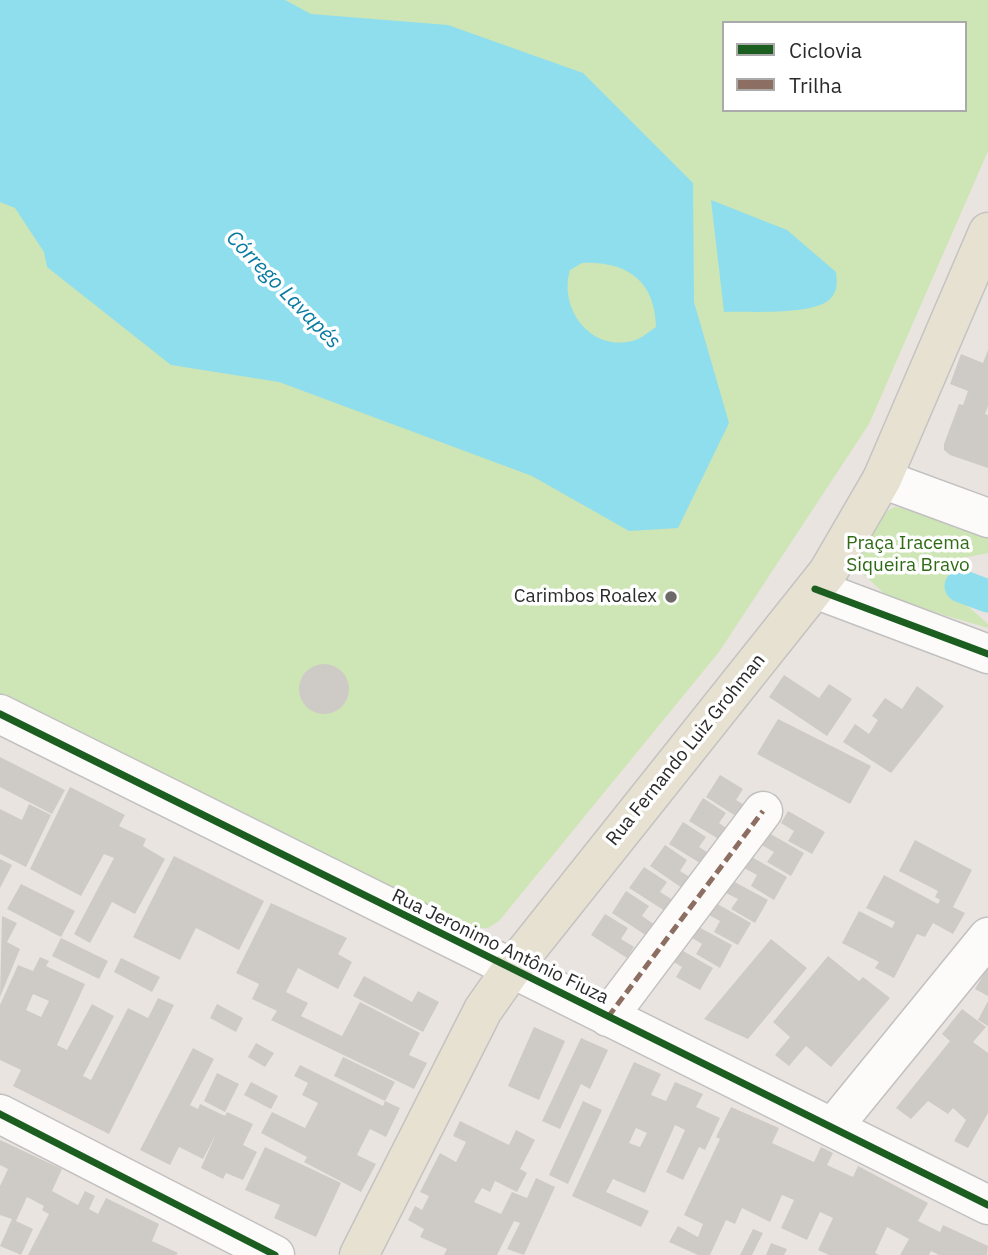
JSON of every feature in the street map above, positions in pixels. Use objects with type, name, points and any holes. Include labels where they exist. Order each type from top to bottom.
[{"type":"main road","name":"Rua Fernando Luiz Grohman","points":[[359,1255],[483,1010],[511,970],[821,581],[882,479],[988,232]]},
{"type":"street","points":[[882,479],[988,518]]},
{"type":"street","points":[[821,581],[988,654]]},
{"type":"street","name":"Rua Jeronimo Antônio Fiuza","points":[[0,714],[988,1205]]},
{"type":"street","points":[[608,1017],[764,811]]},
{"type":"street","points":[[833,1127],[988,937]]},
{"type":"street","points":[[0,1114],[275,1255]]},
{"type":"green space","points":[[0,0],[988,0],[988,151],[869,424],[719,652],[499,921],[488,928],[471,928],[0,694]]},
{"type":"green space","name":"Praça Iracema Siqueira Bravo","points":[[894,507],[943,513],[988,532],[988,553],[963,558],[947,578],[963,602],[988,624],[988,628],[890,599],[861,572],[861,549],[865,533],[875,520]]},
{"type":"water","name":"Córrego Lavapés","points":[[0,0],[285,0],[311,14],[448,25],[583,73],[693,183],[694,302],[729,423],[678,528],[629,531],[532,476],[279,382],[171,365],[47,267],[44,252],[15,208],[0,202]],"holes":[[[582,263],[598,263],[625,270],[636,277],[650,297],[656,327],[635,340],[613,342],[588,331],[579,322],[569,297],[570,270]]]},
{"type":"water","points":[[711,200],[787,230],[836,272],[836,289],[831,298],[823,304],[797,310],[724,312]]},
{"type":"building","points":[[988,350],[988,406],[985,414],[988,415],[988,468],[950,455],[944,450],[944,444],[959,404],[963,405],[968,391],[950,384],[961,354],[983,363]]},
{"type":"building","points":[[324,664],[341,672],[349,689],[341,706],[324,714],[307,706],[299,689],[307,672]]},
{"type":"building","points":[[784,675],[819,698],[829,684],[852,699],[827,736],[769,697]]},
{"type":"building","points":[[917,686],[944,706],[891,773],[843,742],[855,724],[869,734],[878,720],[872,716],[885,698],[902,709]]},
{"type":"building","points":[[778,719],[871,766],[850,804],[757,754]]},
{"type":"building","points":[[0,757],[65,790],[52,814],[0,787]]},
{"type":"building","points":[[720,775],[743,789],[736,800],[749,808],[742,820],[706,797]]},
{"type":"building","points":[[70,787],[125,815],[119,826],[146,839],[143,846],[165,859],[135,914],[112,902],[90,943],[74,934],[114,858],[104,854],[81,896],[30,869]]},
{"type":"building","points":[[703,798],[726,813],[719,823],[732,832],[725,843],[689,821]]},
{"type":"building","points":[[29,804],[51,815],[26,867],[0,854],[0,809],[22,820]]},
{"type":"building","points":[[788,811],[825,832],[812,854],[788,841],[794,831],[781,823]]},
{"type":"building","points":[[683,822],[706,837],[699,847],[712,855],[705,866],[669,844]]},
{"type":"building","points":[[767,832],[804,853],[791,876],[767,862],[774,852],[760,844]]},
{"type":"building","points":[[915,840],[972,870],[953,907],[965,913],[953,934],[933,923],[925,937],[917,934],[894,978],[875,968],[879,962],[842,943],[859,911],[892,928],[895,922],[866,908],[884,875],[938,904],[940,900],[935,897],[938,891],[899,871]]},
{"type":"building","points":[[665,845],[687,860],[680,871],[693,879],[685,890],[650,866]]},
{"type":"building","points":[[174,856],[264,901],[239,950],[196,928],[180,960],[133,937]]},
{"type":"building","points":[[750,856],[787,877],[774,900],[751,886],[757,875],[744,868]]},
{"type":"building","points":[[0,859],[12,865],[0,888]]},
{"type":"building","points":[[644,867],[667,882],[660,892],[673,900],[665,911],[629,888]]},
{"type":"building","points":[[731,880],[768,900],[755,923],[731,909],[738,899],[724,892]]},
{"type":"building","points":[[21,884],[75,911],[61,937],[7,909]]},
{"type":"building","points":[[626,891],[649,906],[642,916],[655,925],[647,936],[612,913]]},
{"type":"building","points":[[714,902],[751,923],[738,945],[714,932],[720,921],[707,914]]},
{"type":"building","points":[[271,903],[347,938],[338,954],[352,962],[338,989],[298,968],[286,992],[308,1003],[301,1016],[342,1036],[360,1002],[420,1033],[409,1055],[427,1063],[414,1089],[271,1020],[277,1011],[252,999],[259,984],[236,973]]},
{"type":"building","points":[[605,914],[628,928],[621,939],[634,947],[627,958],[591,935]]},
{"type":"building","points":[[2,916],[17,923],[7,942],[20,949],[0,997]]},
{"type":"building","points":[[695,925],[732,945],[720,968],[696,954],[702,944],[689,936]]},
{"type":"building","points":[[61,938],[108,961],[99,979],[52,956]]},
{"type":"building","points":[[771,939],[807,968],[748,1039],[704,1019]]},
{"type":"building","points":[[676,947],[713,968],[700,990],[676,977],[682,967],[669,959]]},
{"type":"building","points":[[828,956],[859,981],[863,977],[890,998],[831,1067],[806,1046],[789,1066],[775,1055],[790,1037],[773,1022]]},
{"type":"building","points":[[40,957],[49,961],[46,966],[85,984],[57,1045],[67,1050],[92,1004],[114,1016],[83,1076],[91,1080],[128,1008],[148,1018],[158,998],[174,1005],[109,1134],[13,1086],[21,1070],[0,1060],[0,1005],[18,965],[33,971]],"holes":[[[33,994],[49,1001],[41,1017],[26,1010]]]},
{"type":"building","points":[[121,958],[160,977],[152,992],[114,972]]},
{"type":"building","points":[[988,967],[988,996],[975,989]]},
{"type":"building","points":[[364,976],[412,1002],[418,991],[439,1002],[423,1032],[353,996]]},
{"type":"building","points":[[988,1001],[988,1026],[978,1020]]},
{"type":"building","points":[[217,1004],[243,1018],[236,1032],[210,1018]]},
{"type":"building","points":[[962,1009],[986,1027],[973,1042],[988,1053],[988,1113],[968,1148],[954,1141],[966,1120],[953,1108],[948,1114],[928,1101],[911,1119],[896,1108],[950,1041],[942,1034]]},
{"type":"building","points":[[534,1027],[565,1041],[539,1100],[508,1086]]},
{"type":"building","points":[[581,1038],[608,1050],[590,1089],[581,1084],[560,1129],[542,1121]]},
{"type":"building","points":[[256,1043],[274,1053],[265,1067],[248,1057]]},
{"type":"building","points":[[193,1048],[214,1059],[190,1105],[198,1109],[200,1104],[225,1116],[227,1112],[253,1124],[243,1145],[257,1152],[243,1180],[226,1173],[223,1179],[201,1168],[216,1134],[203,1159],[179,1147],[170,1165],[140,1150]]},
{"type":"building","points":[[343,1057],[395,1082],[385,1101],[334,1076]]},
{"type":"building","points":[[634,1062],[661,1074],[651,1095],[666,1101],[675,1082],[703,1094],[696,1107],[720,1118],[705,1150],[699,1147],[683,1180],[666,1172],[685,1130],[675,1125],[645,1193],[613,1179],[606,1192],[649,1211],[641,1227],[572,1196]],"holes":[[[636,1128],[647,1133],[640,1147],[629,1143]]]},
{"type":"building","points":[[300,1065],[383,1106],[385,1101],[400,1108],[386,1137],[370,1129],[357,1155],[376,1164],[361,1192],[304,1162],[307,1157],[261,1133],[272,1112],[305,1128],[318,1103],[302,1095],[308,1083],[294,1076]]},
{"type":"building","points":[[217,1073],[239,1084],[225,1112],[204,1101]]},
{"type":"building","points":[[251,1082],[278,1096],[271,1109],[244,1095]]},
{"type":"building","points":[[583,1101],[602,1110],[568,1184],[549,1175]]},
{"type":"building","points":[[731,1107],[779,1128],[772,1143],[814,1162],[821,1147],[833,1153],[827,1165],[853,1177],[858,1166],[928,1203],[918,1221],[940,1232],[943,1225],[988,1246],[987,1255],[939,1255],[931,1251],[929,1255],[900,1255],[909,1239],[887,1227],[875,1253],[879,1255],[829,1255],[818,1250],[833,1218],[820,1212],[807,1240],[781,1228],[794,1200],[782,1195],[770,1222],[742,1208],[735,1224],[726,1220],[710,1255],[698,1255],[669,1242],[678,1226],[698,1237],[703,1224],[684,1215],[720,1139],[716,1137]]},
{"type":"building","points":[[460,1121],[509,1145],[516,1130],[535,1140],[520,1169],[527,1173],[517,1192],[495,1181],[490,1192],[482,1188],[474,1202],[501,1214],[512,1192],[527,1198],[536,1178],[555,1187],[524,1255],[507,1249],[520,1223],[514,1221],[497,1255],[444,1255],[447,1249],[420,1237],[424,1229],[408,1220],[415,1206],[422,1210],[429,1196],[420,1192],[440,1153],[456,1162],[466,1142],[453,1136]]},
{"type":"building","points":[[0,1140],[62,1169],[52,1191],[78,1205],[85,1191],[95,1196],[89,1209],[98,1214],[106,1198],[159,1224],[152,1241],[178,1253],[28,1255],[49,1214],[42,1210],[44,1206],[27,1197],[16,1221],[33,1229],[21,1255],[0,1246],[12,1219],[0,1215],[0,1186],[8,1169],[0,1165]]},
{"type":"building","points":[[265,1147],[341,1183],[316,1237],[274,1218],[280,1205],[245,1190]]},
{"type":"building","points":[[753,1229],[763,1233],[752,1255],[740,1255]]},
{"type":"building","points":[[771,1243],[787,1249],[784,1255],[766,1255]]},
{"type":"waterway","points":[[961,586],[988,596]]},
{"type":"marked path","points":[[608,1017],[763,811]]},
{"type":"cycle path","points":[[815,589],[988,654]]},
{"type":"cycle path","points":[[0,714],[988,1205]]},
{"type":"cycle path","points":[[0,1114],[275,1255]]},
{"type":"place","name":"Carimbos Roalex","points":[[671,597]]}]
